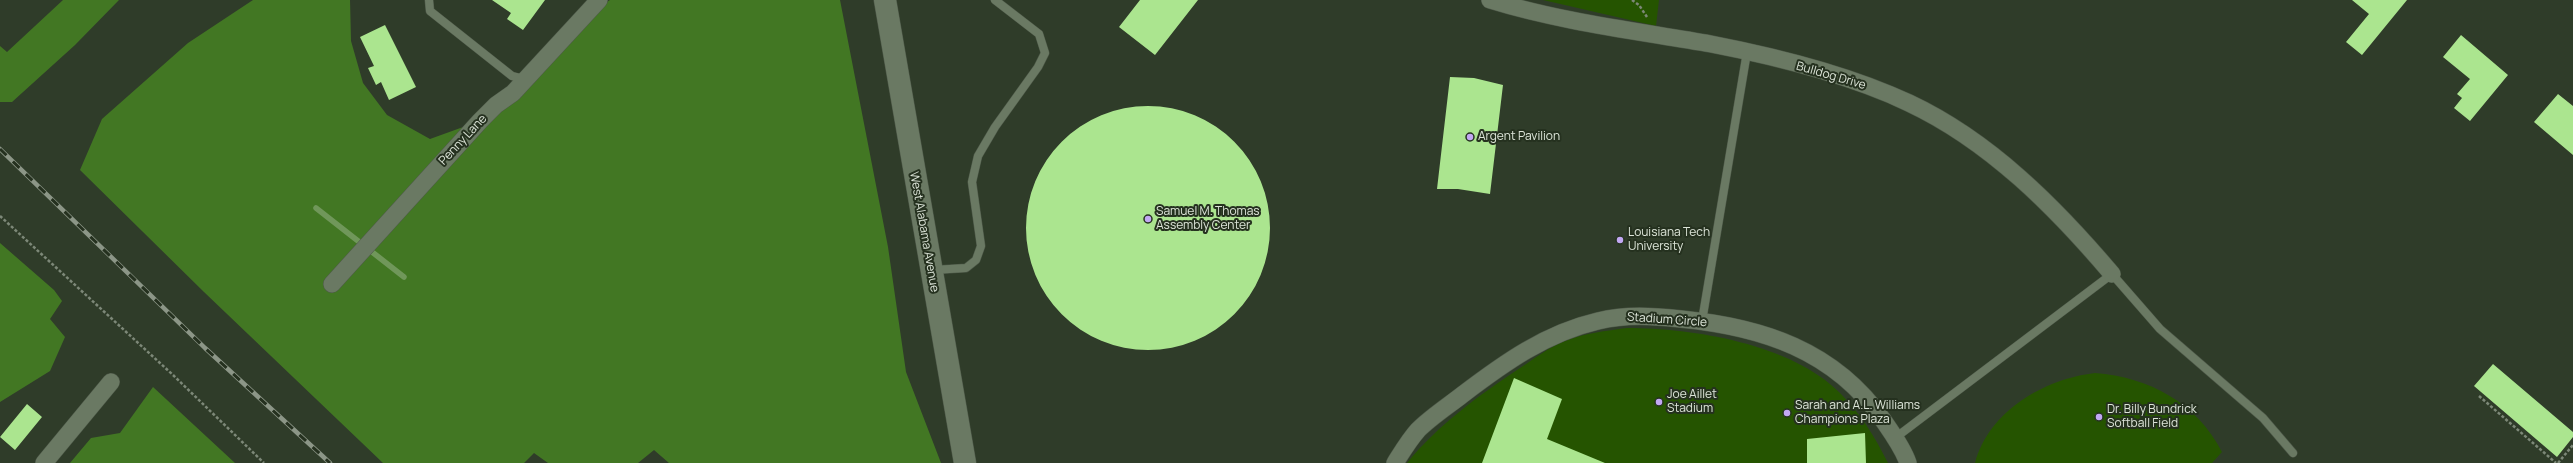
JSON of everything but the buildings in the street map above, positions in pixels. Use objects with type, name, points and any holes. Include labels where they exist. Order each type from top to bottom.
[{"type":"main road","name":"West Alabama Avenue","points":[[884,0],[965,463]]},
{"type":"street","name":"Penny Lane","points":[[332,284],[480,121],[527,78],[599,0]]},
{"type":"street","name":"Bulldog Drive","points":[[1490,0],[1615,28],[1747,52],[1864,84],[1911,104],[1938,119],[1991,154],[2020,178],[2071,228],[2112,274]]},
{"type":"street","name":"Stadium Circle","points":[[1395,463],[1419,430],[1436,415],[1498,368],[1549,337],[1619,316],[1702,321],[1751,330],[1802,349],[1830,367],[1854,387],[1875,409],[1895,438],[1908,463]]},
{"type":"street","points":[[44,463],[111,382]]},
{"type":"lane","points":[[430,0],[430,11],[512,76],[518,80],[527,78]]},
{"type":"lane","points":[[931,270],[966,268],[976,260],[981,246],[972,182],[978,156],[995,127],[1038,68],[1045,53],[1039,34],[995,0]]},
{"type":"lane","points":[[1702,321],[1747,52]]},
{"type":"lane","points":[[1895,438],[2112,274],[2160,330],[2263,418],[2293,453]]},
{"type":"path","points":[[1632,0],[1646,13],[1646,23]]},
{"type":"path","points":[[0,216],[173,375],[264,463]]},
{"type":"path","points":[[2479,396],[2557,463],[2573,445]]},
{"type":"green space","points":[[63,0],[119,0],[75,45],[12,102],[0,102],[0,46],[7,52]]},
{"type":"green space","points":[[253,0],[350,0],[351,41],[363,83],[387,115],[430,139],[477,122],[599,7],[610,0],[840,0],[888,247],[906,372],[941,463],[669,463],[654,450],[638,463],[548,463],[534,453],[524,463],[383,463],[204,292],[80,170],[102,119],[188,43]]},
{"type":"green space","points":[[1543,0],[1659,0],[1656,26]]},
{"type":"green space","points":[[0,243],[54,290],[62,301],[50,319],[65,337],[50,371],[0,402]]},
{"type":"green space","name":"Joe Aillet Stadium","points":[[1627,328],[1681,331],[1711,336],[1740,342],[1769,351],[1796,362],[1820,376],[1848,401],[1867,426],[1888,463],[1407,463],[1432,436],[1460,411],[1489,389],[1547,350],[1572,338]]},
{"type":"green space","name":"Dr. Billy Bundrick Softball Field","points":[[2095,373],[2134,380],[2169,396],[2185,407],[2199,420],[2212,435],[2222,452],[2212,463],[1975,463],[1982,444],[1992,428],[2006,413],[2021,401],[2038,390],[2057,382],[2076,376]]},
{"type":"green space","points":[[153,387],[235,463],[70,463],[91,438],[120,433]]},
{"type":"waterway","points":[[316,208],[404,277]]},
{"type":"railway","points":[[0,149],[205,348],[330,463]]},
{"type":"place","name":"Argent Pavilion","points":[[1470,137]]},
{"type":"place","name":"Samuel M. Thomas Assembly Center","points":[[1148,219]]},
{"type":"place","name":"Louisiana Tech University","points":[[1620,240]]},
{"type":"place","name":"Joe Aillet Stadium","points":[[1659,402]]},
{"type":"place","name":"Sarah and A.L. Williams Champions Plaza","points":[[1787,413]]},
{"type":"place","name":"Dr. Billy Bundrick Softball Field","points":[[2099,417]]}]
